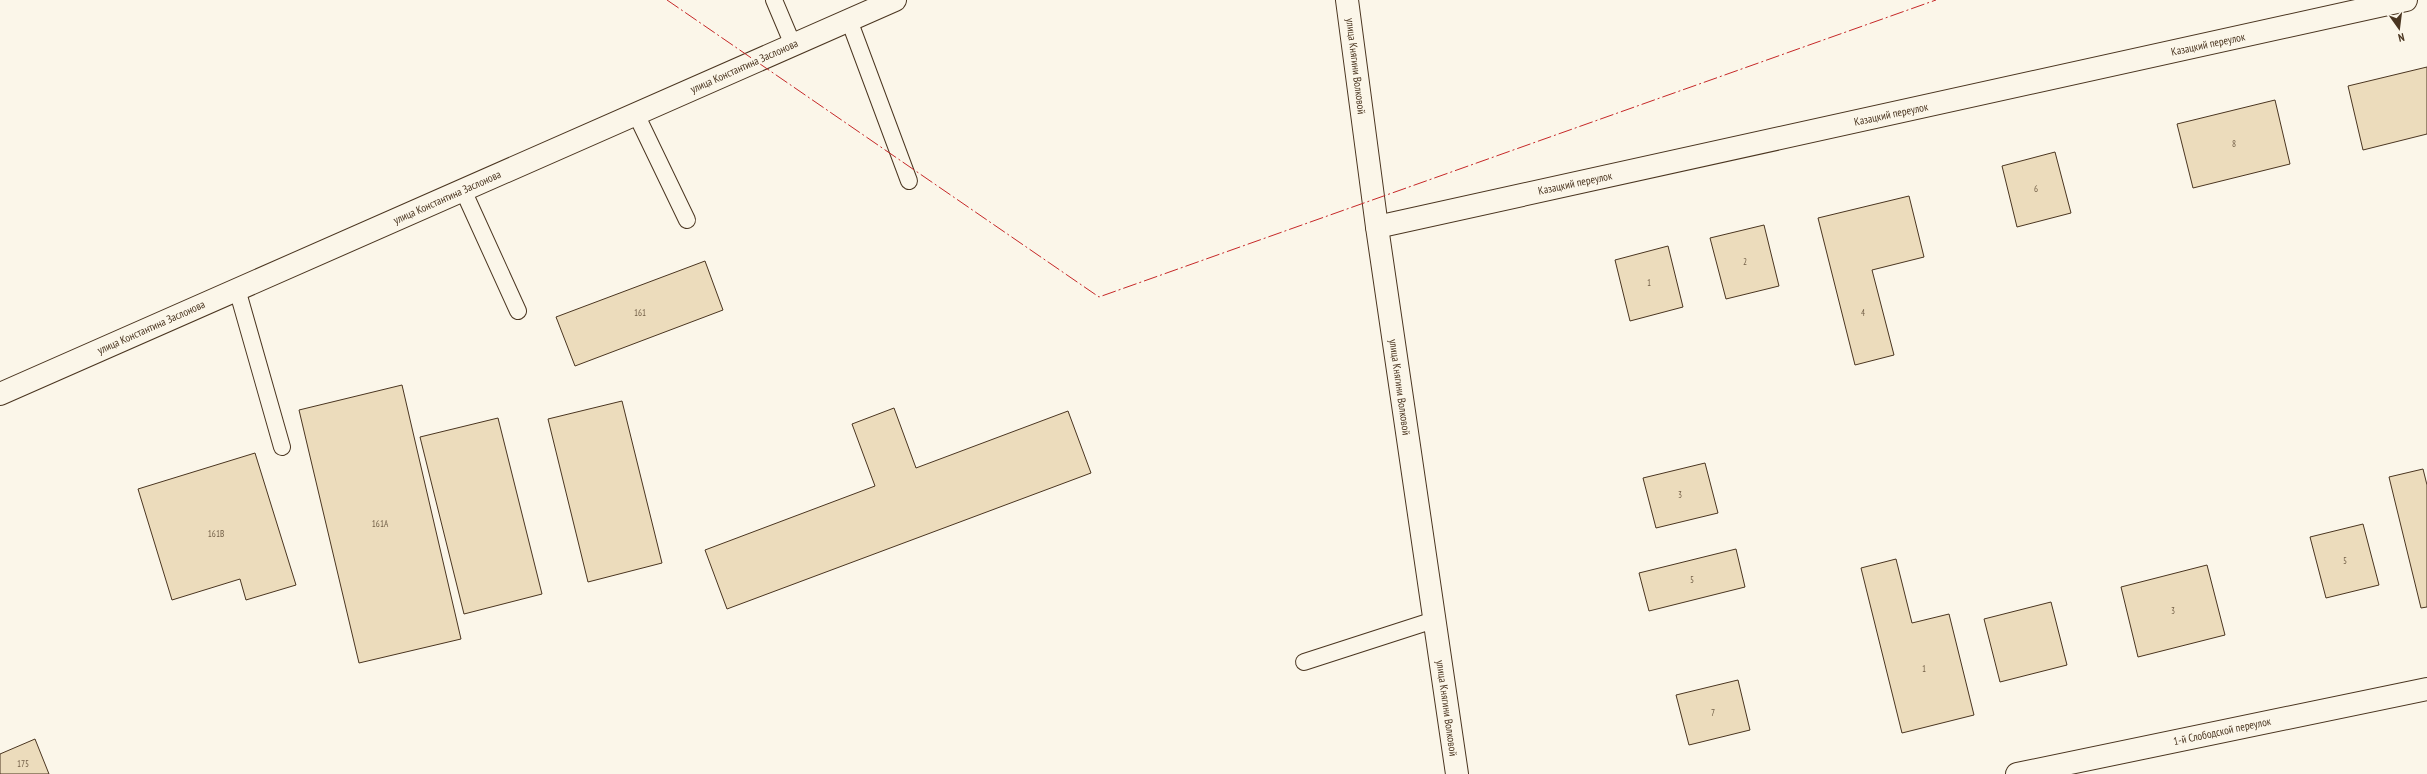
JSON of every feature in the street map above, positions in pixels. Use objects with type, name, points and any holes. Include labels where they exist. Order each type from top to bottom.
[{"type":"street","name":"улица Константина Заслонова","points":[[0,394],[895,0]]},
{"type":"street","name":"улица Княгини Волковой","points":[[1348,0],[1376,227],[1457,774]]},
{"type":"street","name":"Казацкий переулок","points":[[1376,227],[2406,0]]},
{"type":"street","name":"1-й Слободской переулок","points":[[2017,774],[2427,688]]},
{"type":"lane","points":[[774,0],[793,45]]},
{"type":"lane","points":[[849,20],[908,181]]},
{"type":"lane","points":[[636,114],[687,220]]},
{"type":"lane","points":[[463,190],[518,311]]},
{"type":"lane","points":[[237,289],[282,447]]},
{"type":"lane","points":[[1304,662],[1434,620]]},
{"type":"building","points":[[2427,67],[2427,134],[2363,150],[2348,86]]},
{"type":"building","points":[[2275,100],[2290,164],[2193,188],[2177,124]]},
{"type":"building","points":[[2055,152],[2071,213],[2017,227],[2002,166]]},
{"type":"building","points":[[1909,196],[1924,257],[1872,270],[1894,355],[1855,365],[1818,218]]},
{"type":"building","points":[[1764,225],[1779,286],[1726,299],[1710,238]]},
{"type":"building","points":[[1668,246],[1683,307],[1630,321],[1615,260]]},
{"type":"building","points":[[705,261],[723,310],[575,366],[556,317]]},
{"type":"building","points":[[402,385],[461,639],[359,663],[299,410]]},
{"type":"building","points":[[622,401],[662,563],[588,582],[548,419]]},
{"type":"building","points":[[894,408],[916,468],[1068,411],[1091,473],[727,609],[705,550],[875,486],[852,424]]},
{"type":"building","points":[[498,418],[542,594],[464,614],[420,437]]},
{"type":"building","points":[[255,453],[296,585],[246,600],[240,579],[172,600],[138,489]]},
{"type":"building","points":[[1705,463],[1718,513],[1656,528],[1643,478]]},
{"type":"building","points":[[2423,469],[2427,485],[2427,607],[2421,608],[2389,477]]},
{"type":"building","points":[[2363,524],[2379,585],[2326,598],[2310,537]]},
{"type":"building","points":[[1736,549],[1745,587],[1649,611],[1639,573]]},
{"type":"building","points":[[1896,559],[1912,623],[1949,614],[1974,715],[1902,733],[1861,568]]},
{"type":"building","points":[[2207,565],[2225,635],[2138,657],[2121,587]]},
{"type":"building","points":[[2051,602],[2067,665],[2000,682],[1984,619]]},
{"type":"building","points":[[1738,680],[1750,730],[1689,745],[1676,695]]},
{"type":"building","points":[[35,739],[49,774],[0,774],[0,754]]},
{"type":"power","points":[[667,0],[1099,297],[1936,0]]}]
